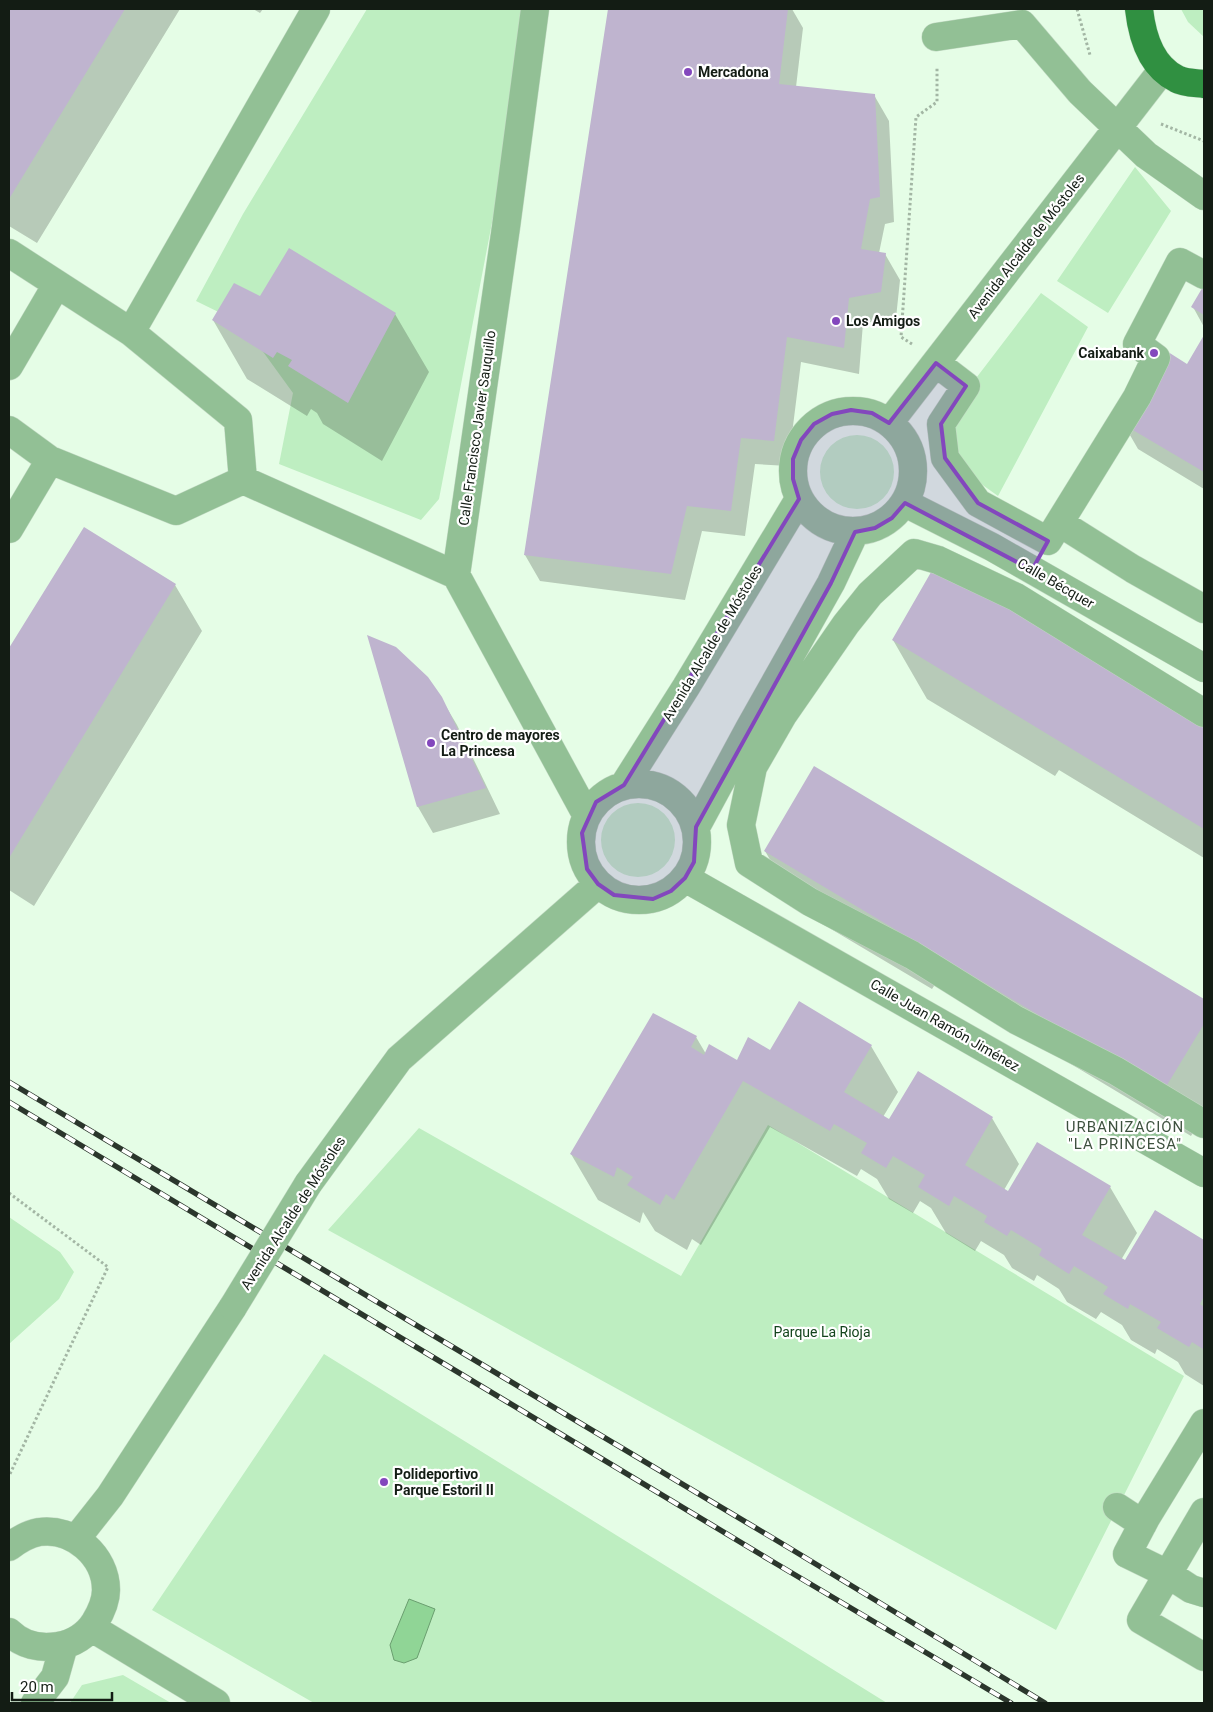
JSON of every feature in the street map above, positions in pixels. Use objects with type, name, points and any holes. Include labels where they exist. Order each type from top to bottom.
[{"type":"main road","points":[[1139,9],[1141,25],[1149,51],[1162,70],[1178,80],[1204,84]]},
{"type":"street","points":[[131,332],[316,9]]},
{"type":"street","name":"Calle Francisco Javier Sauquillo","points":[[456,575],[536,9]]},
{"type":"street","points":[[936,37],[1022,24],[1080,92],[1146,155],[1204,196]]},
{"type":"street","name":"Avenida Alcalde de Móstoles","points":[[889,423],[1162,70]]},
{"type":"street","points":[[9,253],[131,332],[238,420],[243,480]]},
{"type":"street","points":[[1016,597],[1137,397],[1156,358],[1137,344],[1180,262],[1204,275]]},
{"type":"street","points":[[9,366],[57,284]]},
{"type":"street","points":[[936,363],[966,386],[941,424],[945,458],[978,503],[1054,532],[1133,568],[1204,609]]},
{"type":"street","points":[[851,410],[872,413],[889,423],[905,439],[913,460],[913,482],[905,502],[892,518],[875,528],[855,532],[833,528],[813,517],[799,499],[793,479],[793,459],[801,440],[814,424],[832,414],[851,410]]},
{"type":"street","points":[[9,430],[50,460],[176,511],[243,480],[456,575],[587,816]]},
{"type":"street","points":[[9,529],[50,460]]},
{"type":"street","name":"Avenida Alcalde de Móstoles","points":[[624,785],[686,687],[799,499]]},
{"type":"street","name":"Calle Bécquer","points":[[905,502],[992,547],[1204,668]]},
{"type":"street","points":[[696,827],[831,583],[855,532]]},
{"type":"street","points":[[1204,713],[1016,597],[938,560],[914,553],[870,594],[846,624],[783,715],[753,767],[741,825],[749,864],[810,902],[912,955],[1016,1020],[1116,1072],[1204,1124]]},
{"type":"street","points":[[642,784],[660,788],[676,796],[688,810],[696,827],[698,844],[694,862],[685,878],[671,891],[653,899],[634,900],[614,895],[598,884],[587,869],[582,851],[582,833],[587,816],[596,802],[609,792],[624,785],[642,784]]},
{"type":"street","name":"Calle Juan Ramón Jiménez","points":[[685,878],[1204,1173]]},
{"type":"street","name":"Avenida Alcalde de Móstoles","points":[[76,1539],[110,1496],[232,1307],[308,1184],[399,1059],[598,884]]},
{"type":"street","points":[[1204,1423],[1127,1554],[1168,1574],[1191,1589],[1204,1593]]},
{"type":"street","points":[[1117,1507],[1143,1524]]},
{"type":"street","points":[[1204,1512],[1141,1620],[1204,1657]]},
{"type":"street","points":[[9,1546],[22,1537],[40,1532],[59,1532],[76,1539],[92,1552],[102,1570],[106,1590],[102,1610],[92,1628],[79,1639],[64,1645],[45,1648],[26,1644],[9,1634]]},
{"type":"street","points":[[92,1628],[216,1703]]},
{"type":"street","points":[[36,1703],[55,1677],[64,1645]]},
{"type":"path","points":[[936,37],[937,102],[916,117],[901,337],[936,363]]},
{"type":"path","points":[[9,1193],[108,1267],[9,1476]]},
{"type":"highlighted area","points":[[936,363],[966,386],[941,424],[945,458],[978,503],[1048,541],[1032,570],[905,503],[892,518],[875,528],[855,532],[831,583],[696,827],[694,862],[685,878],[671,891],[653,899],[614,895],[598,884],[587,869],[582,833],[596,802],[624,785],[799,499],[793,479],[793,459],[801,440],[814,424],[832,414],[851,410],[872,413],[889,423]]},
{"type":"green space","points":[[367,9],[533,9],[439,499],[421,520],[279,464],[293,393],[243,324],[196,301],[243,214]]},
{"type":"green space","points":[[1181,9],[1204,9],[1204,37],[1188,22]]},
{"type":"green space","points":[[1135,167],[1171,211],[1108,313],[1057,281]]},
{"type":"green space","points":[[1041,293],[1088,327],[998,496],[945,458],[941,424]]},
{"type":"green space","points":[[857,435],[878,441],[888,451],[894,472],[888,493],[878,503],[857,509],[836,503],[826,493],[820,472],[826,451],[836,441]]},
{"type":"green space","points":[[638,803],[659,809],[669,819],[675,840],[669,861],[659,871],[638,877],[617,871],[607,861],[601,840],[607,819],[617,809]]},
{"type":"green space","name":"Parque La Rioja","points":[[768,1125],[1184,1376],[1056,1630],[328,1230],[419,1128],[681,1276]]},
{"type":"green space","points":[[9,1217],[60,1252],[74,1272],[59,1299],[9,1344]]},
{"type":"green space","name":"Polideportivo Parque Estoril II","points":[[324,1354],[887,1703],[314,1703],[152,1610]]},
{"type":"green space","points":[[123,1675],[171,1703],[70,1703],[82,1685]]},
{"type":"shaded area","points":[[409,1599],[435,1609],[417,1658],[404,1663],[394,1660],[390,1645]]},
{"type":"building","points":[[9,9],[125,9],[9,199]]},
{"type":"building","points":[[608,9],[788,9],[779,84],[875,94],[880,197],[870,199],[861,249],[886,253],[881,292],[849,298],[844,348],[787,337],[774,441],[741,438],[731,511],[687,506],[671,574],[524,555]]},
{"type":"building","points":[[289,248],[396,313],[348,403],[288,366],[292,360],[277,352],[273,358],[212,320],[234,283],[260,296]]},
{"type":"building","points":[[1204,285],[1204,315],[1191,307]]},
{"type":"building","points":[[1204,335],[1204,472],[1121,423],[1165,350],[1187,364]]},
{"type":"building","points":[[84,527],[176,584],[9,858],[9,648]]},
{"type":"building","points":[[938,560],[1204,713],[1204,829],[892,640]]},
{"type":"building","name":"Centro de mayores La Princesa","points":[[367,635],[396,647],[428,677],[442,697],[486,788],[417,807]]},
{"type":"building","points":[[814,766],[1204,999],[1204,1024],[1164,1090],[764,851]]},
{"type":"building","points":[[799,1001],[872,1045],[844,1092],[889,1119],[918,1071],[993,1117],[965,1165],[1008,1191],[1037,1142],[1111,1186],[1082,1235],[1125,1260],[1155,1210],[1204,1240],[1204,1296],[1200,1304],[1204,1307],[1203,1349],[1192,1342],[1189,1347],[1157,1328],[1161,1322],[1130,1304],[1128,1309],[1103,1294],[1108,1287],[1074,1266],[1069,1274],[1039,1255],[1042,1249],[1011,1230],[1007,1236],[984,1222],[987,1216],[954,1196],[949,1206],[918,1187],[925,1175],[893,1156],[886,1168],[861,1153],[867,1143],[834,1124],[830,1131],[743,1081],[674,1200],[666,1194],[660,1205],[627,1185],[633,1177],[617,1167],[614,1177],[570,1154],[653,1013],[697,1036],[691,1047],[704,1055],[709,1044],[737,1060],[748,1037],[770,1050]]},
{"type":"railway","points":[[9,1082],[786,1546],[1045,1703]]},
{"type":"railway","points":[[9,1102],[1011,1703]]},
{"type":"place","name":"Mercadona","points":[[688,72]]},
{"type":"place","name":"Los Amigos","points":[[836,321]]},
{"type":"place","name":"Caixabank","points":[[1154,353]]},
{"type":"place","name":"Centro de mayores La Princesa","points":[[431,743]]},
{"type":"place","name":"Polideportivo Parque Estoril II","points":[[384,1482]]},
{"type":"district","name":"URBANIZACIÓN \"LA PRINCESA\"","points":[[1125,1136]]}]
